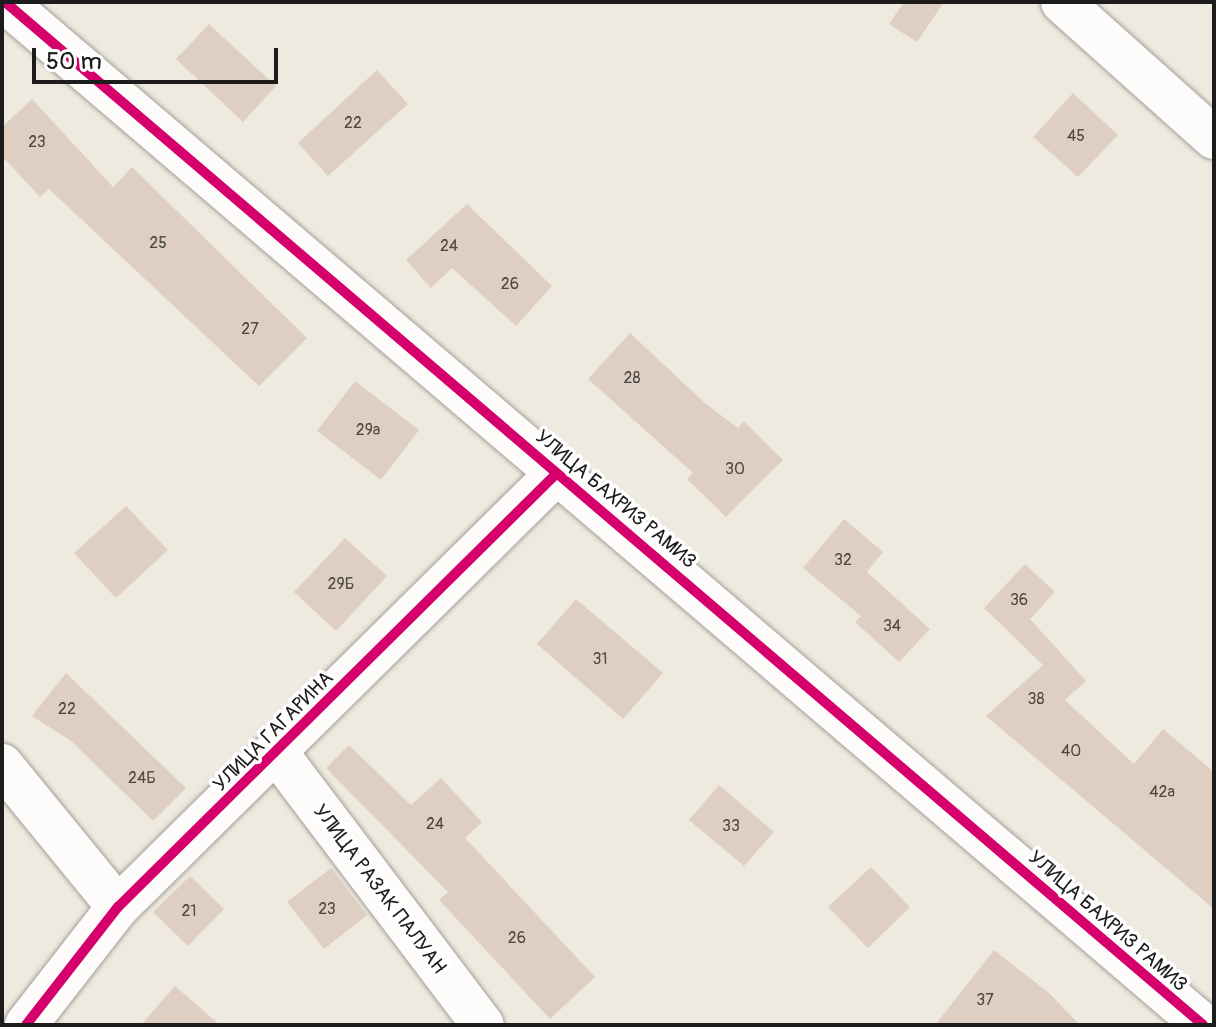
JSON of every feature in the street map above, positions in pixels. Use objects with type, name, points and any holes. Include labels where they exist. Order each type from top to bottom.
[{"type":"street","name":"УЛИЦА БАХРИЗ РАМИЗ","points":[[5,2],[1203,1025]]},
{"type":"street","points":[[1062,2],[1214,138]]},
{"type":"street","name":"УЛИЦА ГАГАРИНА","points":[[26,1025],[118,907],[557,473]]},
{"type":"street","name":"УЛИЦА РАЗАК ПАЛУАН","points":[[277,753],[483,1025]]},
{"type":"street","points":[[2,765],[118,907]]},
{"type":"building","points":[[904,2],[944,2],[917,42],[889,24]]},
{"type":"building","points":[[209,24],[276,86],[243,122],[176,59]]},
{"type":"building","points":[[377,70],[408,104],[328,176],[298,143]]},
{"type":"building","points":[[1073,93],[1118,135],[1078,177],[1033,137]]},
{"type":"building","points":[[32,99],[113,187],[132,167],[307,338],[259,386],[49,189],[40,197],[2,156],[2,127]]},
{"type":"building","points":[[467,204],[552,286],[516,326],[452,268],[431,288],[406,260]]},
{"type":"building","points":[[630,333],[706,404],[738,428],[744,421],[783,460],[726,517],[687,479],[693,473],[588,379]]},
{"type":"building","points":[[355,381],[419,430],[381,480],[317,431]]},
{"type":"building","points":[[126,506],[168,550],[116,598],[74,553]]},
{"type":"building","points":[[844,519],[883,552],[867,572],[930,629],[899,662],[855,622],[861,616],[803,568]]},
{"type":"building","points":[[345,538],[387,576],[336,631],[294,592]]},
{"type":"building","points":[[1025,564],[1055,592],[1030,619],[1086,681],[1065,700],[1134,764],[1163,729],[1214,772],[1214,909],[986,716],[1043,665],[984,608]]},
{"type":"building","points":[[576,599],[663,673],[623,719],[537,644]]},
{"type":"building","points":[[66,673],[186,788],[153,821],[71,741],[32,716]]},
{"type":"building","points":[[349,745],[411,805],[441,778],[482,822],[465,838],[595,977],[550,1019],[439,900],[448,892],[326,768]]},
{"type":"building","points":[[719,785],[774,832],[744,866],[689,820]]},
{"type":"building","points":[[871,867],[910,907],[868,948],[828,907]]},
{"type":"building","points":[[331,868],[367,915],[324,949],[287,902]]},
{"type":"building","points":[[190,876],[224,909],[188,946],[153,912]]},
{"type":"building","points":[[994,950],[1049,993],[1080,1025],[935,1025]]},
{"type":"building","points":[[175,986],[220,1025],[141,1025]]},
{"type":"cycle path","points":[[5,2],[1203,1025]]},
{"type":"cycle path","points":[[26,1025],[118,907],[557,473]]}]
